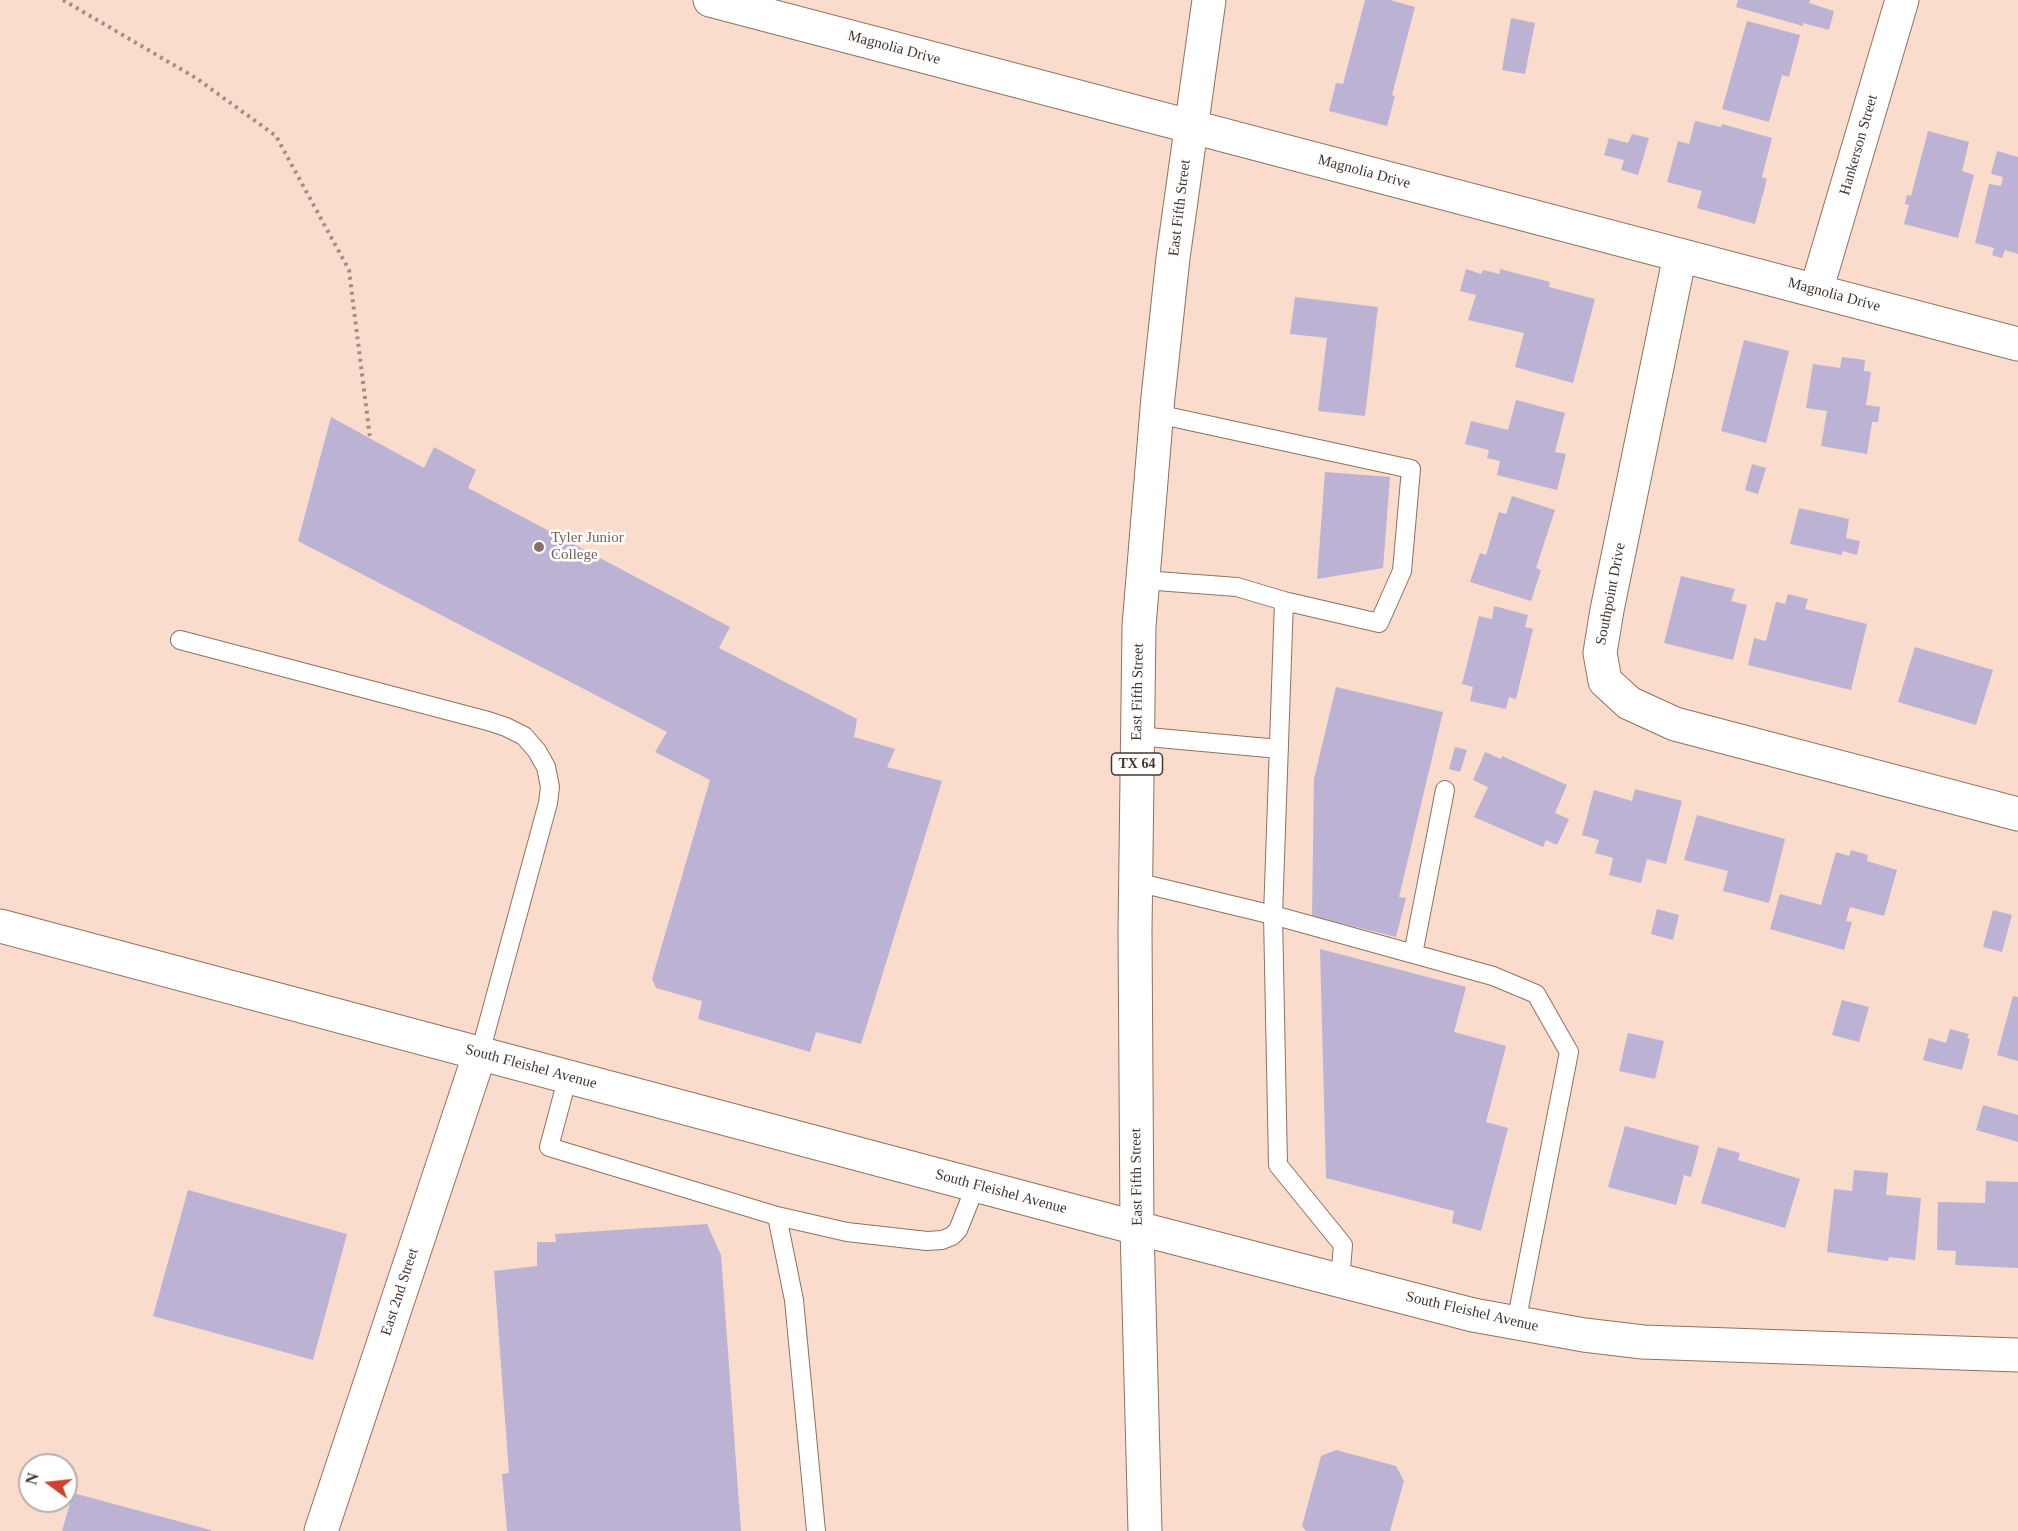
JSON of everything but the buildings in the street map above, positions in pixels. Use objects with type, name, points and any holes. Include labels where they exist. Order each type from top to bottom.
[{"type":"street","name":"Magnolia Drive","points":[[710,0],[2018,344]]},
{"type":"street","name":"East Fifth Street","points":[[1145,1531],[1137,1228],[1136,882],[1140,626],[1157,414],[1173,258],[1209,0]]},
{"type":"street","name":"Hankerson Street","points":[[1816,291],[1902,0]]},
{"type":"street","name":"Southpoint Drive","points":[[1680,255],[1607,610],[1600,653],[1605,681],[1629,703],[1675,724],[2018,814]]},
{"type":"street","name":"South Fleishel Avenue","points":[[0,926],[1473,1315],[1584,1335],[1643,1341],[2018,1355]]},
{"type":"street","name":"East 2nd Street","points":[[321,1531],[480,1053]]},
{"type":"lane","points":[[1143,580],[1237,587],[1284,601],[1379,623],[1402,571],[1411,469],[1157,414]]},
{"type":"lane","points":[[1284,601],[1273,915],[1278,1165],[1343,1245],[1340,1281]]},
{"type":"lane","points":[[180,640],[498,724],[524,736],[537,751],[546,767],[550,787],[548,803],[480,1053]]},
{"type":"lane","points":[[1137,736],[1279,749]]},
{"type":"lane","points":[[1413,954],[1444,790]]},
{"type":"lane","points":[[1136,882],[1273,915],[1493,976],[1536,994],[1569,1052],[1516,1323]]},
{"type":"lane","points":[[568,1076],[549,1147],[777,1216],[847,1232],[927,1241],[942,1240],[952,1236],[958,1230],[976,1185]]},
{"type":"lane","points":[[777,1216],[794,1300],[816,1531]]},
{"type":"path","points":[[63,0],[196,78],[276,136],[349,270],[370,438]]},
{"type":"place","name":"Tyler Junior College","points":[[539,547]]}]
